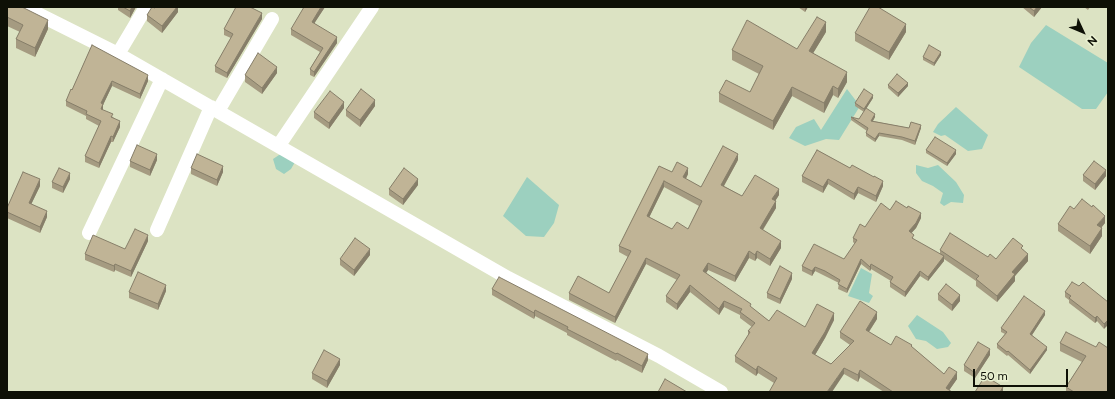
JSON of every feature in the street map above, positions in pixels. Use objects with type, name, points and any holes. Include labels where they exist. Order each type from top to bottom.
[{"type":"street","points":[[24,7],[118,54],[279,145],[508,278],[659,356],[721,392]]},
{"type":"street","points":[[118,54],[146,7]]},
{"type":"street","points":[[279,145],[372,7]]},
{"type":"street","points":[[157,230],[215,109],[272,19]]},
{"type":"street","points":[[89,233],[162,79]]},
{"type":"water","points":[[1046,25],[1108,63],[1108,92],[1096,109],[1082,109],[1019,67],[1031,43]]},
{"type":"water","points":[[847,89],[860,106],[839,140],[826,139],[805,146],[789,138],[796,127],[814,119],[821,130]]},
{"type":"water","points":[[956,107],[988,135],[982,149],[968,151],[945,135],[941,136],[933,132],[938,124]]},
{"type":"water","points":[[282,153],[295,162],[291,169],[284,174],[276,169],[273,159]]},
{"type":"water","points":[[916,165],[928,168],[938,165],[956,182],[964,195],[963,203],[951,202],[944,206],[940,203],[943,193],[922,181],[916,173]]},
{"type":"water","points":[[527,177],[559,205],[554,223],[544,237],[526,236],[503,216]]},
{"type":"water","points":[[861,268],[872,274],[869,293],[873,296],[869,303],[848,296]]},
{"type":"water","points":[[917,315],[943,332],[951,343],[948,347],[937,349],[926,341],[916,339],[908,326]]},
{"type":"building","points":[[8,7],[22,7],[48,20],[35,48],[16,39],[23,25],[7,17]]},
{"type":"building","points":[[123,7],[132,7],[130,11]]},
{"type":"building","points":[[152,7],[177,7],[162,26],[147,15]]},
{"type":"building","points":[[236,7],[250,7],[262,13],[227,73],[215,66],[233,34],[224,29]]},
{"type":"building","points":[[304,7],[321,7],[312,22],[337,37],[314,72],[310,69],[323,48],[291,29]]},
{"type":"building","points":[[870,7],[878,7],[906,24],[889,52],[855,33]]},
{"type":"building","points":[[1029,7],[1037,7],[1034,11]]},
{"type":"building","points":[[817,17],[826,22],[809,51],[847,72],[838,89],[833,86],[824,103],[792,87],[773,121],[719,93],[726,80],[750,92],[763,66],[732,50],[747,20],[797,49]]},
{"type":"building","points":[[92,45],[148,75],[140,94],[112,81],[101,103],[103,104],[101,109],[113,114],[111,117],[120,121],[113,137],[111,136],[99,163],[85,156],[101,121],[86,114],[87,111],[66,101]]},
{"type":"building","points":[[929,45],[941,52],[934,63],[923,57]]},
{"type":"building","points":[[258,53],[277,67],[262,88],[245,75]]},
{"type":"building","points":[[897,74],[908,83],[898,93],[888,85]]},
{"type":"building","points":[[361,89],[375,100],[360,120],[346,110]]},
{"type":"building","points":[[864,89],[873,95],[864,109],[855,103]]},
{"type":"building","points":[[330,91],[344,102],[329,123],[314,112]]},
{"type":"building","points":[[866,108],[875,114],[871,121],[909,128],[911,122],[921,125],[915,141],[879,133],[875,139],[866,133],[868,128],[851,117],[859,119]]},
{"type":"building","points":[[935,137],[956,150],[947,163],[926,150]]},
{"type":"building","points":[[137,145],[157,154],[150,170],[130,161]]},
{"type":"building","points":[[723,146],[738,154],[721,185],[742,196],[755,175],[779,189],[772,199],[776,201],[760,228],[781,241],[770,259],[757,251],[755,255],[749,251],[735,276],[708,263],[703,271],[751,304],[750,306],[769,321],[777,310],[805,327],[817,304],[834,313],[825,332],[812,353],[831,364],[854,341],[840,332],[860,301],[877,312],[866,330],[891,345],[896,336],[912,345],[911,346],[944,374],[949,367],[957,372],[946,388],[952,392],[893,392],[860,370],[858,375],[844,368],[827,392],[769,392],[777,378],[758,366],[756,370],[735,356],[750,332],[748,331],[755,323],[740,312],[742,309],[724,301],[719,309],[690,285],[677,304],[666,296],[680,275],[646,258],[615,317],[569,293],[578,276],[609,293],[631,251],[619,246],[659,166],[672,172],[677,162],[688,168],[683,177],[701,187]],"holes":[[[664,181],[702,201],[688,229],[677,222],[672,229],[647,216]]]},
{"type":"building","points":[[817,150],[850,168],[852,165],[883,181],[876,196],[858,187],[854,194],[828,179],[823,187],[802,176]]},
{"type":"building","points":[[197,154],[223,166],[217,180],[191,168]]},
{"type":"building","points":[[1094,161],[1106,170],[1095,184],[1083,175]]},
{"type":"building","points":[[59,168],[70,173],[63,187],[52,182]]},
{"type":"building","points":[[404,168],[418,179],[403,199],[389,189]]},
{"type":"building","points":[[23,172],[40,179],[29,203],[47,211],[40,227],[7,212],[7,208]]},
{"type":"building","points":[[1082,199],[1092,207],[1093,205],[1105,216],[1097,225],[1102,228],[1090,246],[1058,224],[1070,206],[1074,209]]},
{"type":"building","points":[[896,201],[907,208],[908,206],[921,213],[916,223],[909,231],[914,235],[912,238],[944,256],[928,277],[920,271],[905,292],[890,282],[893,277],[871,264],[870,267],[861,259],[847,289],[838,284],[840,280],[825,271],[815,267],[812,271],[802,266],[814,244],[844,259],[857,240],[853,238],[860,224],[865,227],[881,203],[890,210]]},
{"type":"building","points":[[135,229],[148,235],[131,271],[115,264],[114,266],[85,254],[93,235],[125,249]]},
{"type":"building","points":[[950,233],[988,257],[990,254],[996,259],[1013,238],[1023,246],[1021,248],[1028,254],[1012,272],[1015,274],[997,296],[976,279],[979,276],[940,250]]},
{"type":"building","points":[[355,238],[370,249],[354,270],[340,259]]},
{"type":"building","points":[[780,266],[792,273],[780,299],[767,293]]},
{"type":"building","points":[[138,272],[166,285],[158,304],[129,292]]},
{"type":"building","points":[[499,277],[648,354],[642,366],[567,329],[568,327],[535,310],[534,313],[492,289]]},
{"type":"building","points":[[1072,282],[1079,286],[1083,282],[1108,302],[1108,320],[1104,324],[1097,316],[1095,318],[1069,298],[1071,296],[1065,292]]},
{"type":"building","points":[[946,284],[960,295],[952,305],[938,294]]},
{"type":"building","points":[[1024,296],[1045,311],[1030,334],[1047,347],[1030,370],[1008,351],[1007,352],[997,344],[1007,332],[1001,328]]},
{"type":"building","points":[[1066,332],[1096,347],[1099,342],[1108,348],[1108,392],[1074,392],[1066,387],[1086,356],[1060,343]]},
{"type":"building","points":[[978,342],[990,349],[975,373],[964,365]]},
{"type":"building","points":[[324,350],[340,359],[327,381],[312,373]]},
{"type":"building","points":[[985,376],[1003,387],[1000,392],[975,392]]},
{"type":"building","points":[[665,379],[687,392],[658,392]]}]
